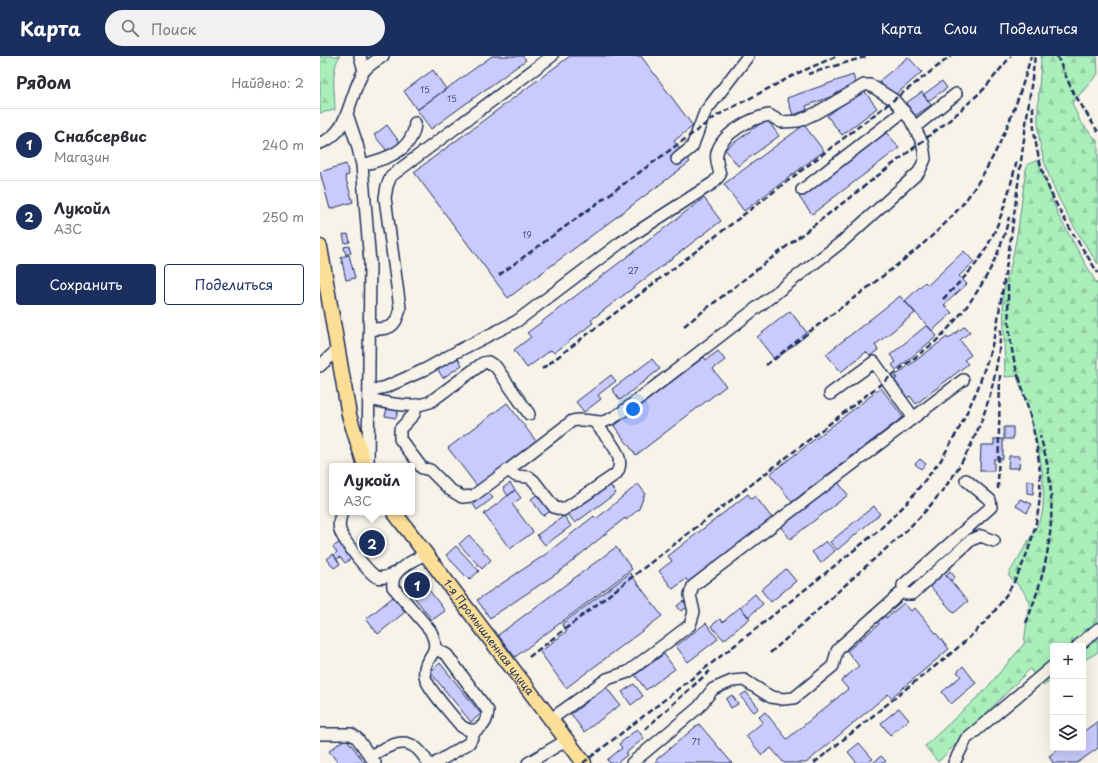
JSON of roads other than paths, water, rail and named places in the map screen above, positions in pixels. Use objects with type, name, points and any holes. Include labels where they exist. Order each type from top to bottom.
[{"type":"main road","points":[[320,247],[349,416],[363,463]]},
{"type":"main road","name":"1-я Промышленная улица","points":[[396,515],[584,763]]},
{"type":"street","points":[[360,56],[364,71]]},
{"type":"street","points":[[320,143],[326,141],[338,131],[347,114],[364,71],[383,56]]},
{"type":"street","points":[[370,329],[389,328],[395,324],[400,308],[385,198],[390,176],[552,56]]},
{"type":"street","points":[[677,159],[692,147],[705,112],[748,56]]},
{"type":"street","points":[[369,395],[424,370],[517,321],[626,239],[713,183],[720,175],[716,158],[717,151],[726,138],[747,123],[768,115],[781,122],[799,121],[816,113],[864,85],[870,85],[894,100],[915,127],[922,142],[925,159],[919,172],[843,241],[622,412],[609,420],[594,421],[580,419],[572,421],[473,496],[462,497],[453,492],[430,470],[422,468],[400,439],[400,429],[414,414],[417,405]]},
{"type":"street","points":[[915,127],[956,94]]},
{"type":"street","points":[[802,190],[904,111]]},
{"type":"street","points":[[347,114],[358,144],[362,165],[370,263],[368,463]]},
{"type":"street","points":[[362,165],[380,161],[403,148],[410,141],[415,123]]},
{"type":"street","points":[[320,366],[338,349]]},
{"type":"street","points":[[369,395],[399,405],[417,405],[430,402],[483,363],[488,362],[496,368],[529,414]]},
{"type":"street","points":[[830,394],[874,362],[913,417]]},
{"type":"street","points":[[551,719],[607,679],[628,672],[690,625],[694,612],[690,595],[693,586],[963,380]]},
{"type":"street","points":[[508,470],[516,476],[529,477],[534,481],[554,508],[563,510],[568,508],[620,470],[620,457],[594,421]]},
{"type":"street","points":[[632,763],[699,707],[714,689],[727,682],[744,680],[771,697],[783,699],[794,698],[801,694],[833,666],[837,651],[842,645],[903,591],[903,585],[990,508],[990,500],[966,480]]},
{"type":"street","points":[[341,515],[340,532],[369,571],[378,577],[386,578],[426,553]]},
{"type":"street","points":[[903,591],[906,594],[912,594],[971,540],[981,536],[994,541]]},
{"type":"street","points":[[394,573],[392,580],[393,587],[430,630],[434,638],[435,648],[433,654],[426,663],[424,670],[427,682],[461,726],[469,731],[475,731],[484,725],[488,719],[488,712],[447,655],[435,648]]},
{"type":"street","points":[[1082,643],[1098,629]]},
{"type":"street","points":[[954,763],[966,740],[1050,669]]},
{"type":"street","points":[[436,763],[470,744],[475,731]]},
{"type":"street","points":[[320,734],[351,734],[357,738],[373,759],[388,746],[401,742],[417,747],[428,763]]},
{"type":"street","points":[[528,763],[567,740]]},
{"type":"railway","points":[[499,275],[718,115],[798,73],[837,56]]},
{"type":"railway","points":[[808,74],[868,56]]},
{"type":"railway","points":[[542,369],[951,56]]},
{"type":"railway","points":[[684,326],[951,119],[984,89],[1011,56]]},
{"type":"railway","points":[[766,365],[906,258],[951,218],[973,190],[1004,135],[1019,95],[1031,56]]},
{"type":"railway","points":[[583,763],[757,628],[878,531],[906,504],[941,460],[960,427],[978,388],[997,325],[1011,237],[1035,56]]},
{"type":"railway","points":[[1057,56],[1072,90],[1098,132]]},
{"type":"railway","points":[[1033,106],[1034,131],[1044,175],[1061,213],[1098,273]]},
{"type":"railway","points":[[943,299],[975,265],[990,241],[1006,201],[1017,160]]},
{"type":"railway","points":[[529,657],[935,342],[960,315],[981,285],[998,252],[1009,217]]},
{"type":"railway","points":[[1008,285],[1008,310],[1011,346],[1020,381]]},
{"type":"railway","points":[[770,653],[912,525],[930,506],[952,478],[964,459],[974,438],[990,396],[999,351],[1001,329]]},
{"type":"railway","points":[[998,489],[1000,374]]},
{"type":"railway","points":[[814,763],[966,640],[995,610],[1015,580],[1023,563],[1034,529],[1040,494],[1037,449],[1019,376]]},
{"type":"railway","points":[[1026,623],[1042,577],[1050,531],[1050,484],[1040,436]]},
{"type":"railway","points":[[645,729],[712,669]]},
{"type":"place","name":"Лукойл","points":[[372,543]]},
{"type":"place","name":"Снабсервис","points":[[417,585]]}]
